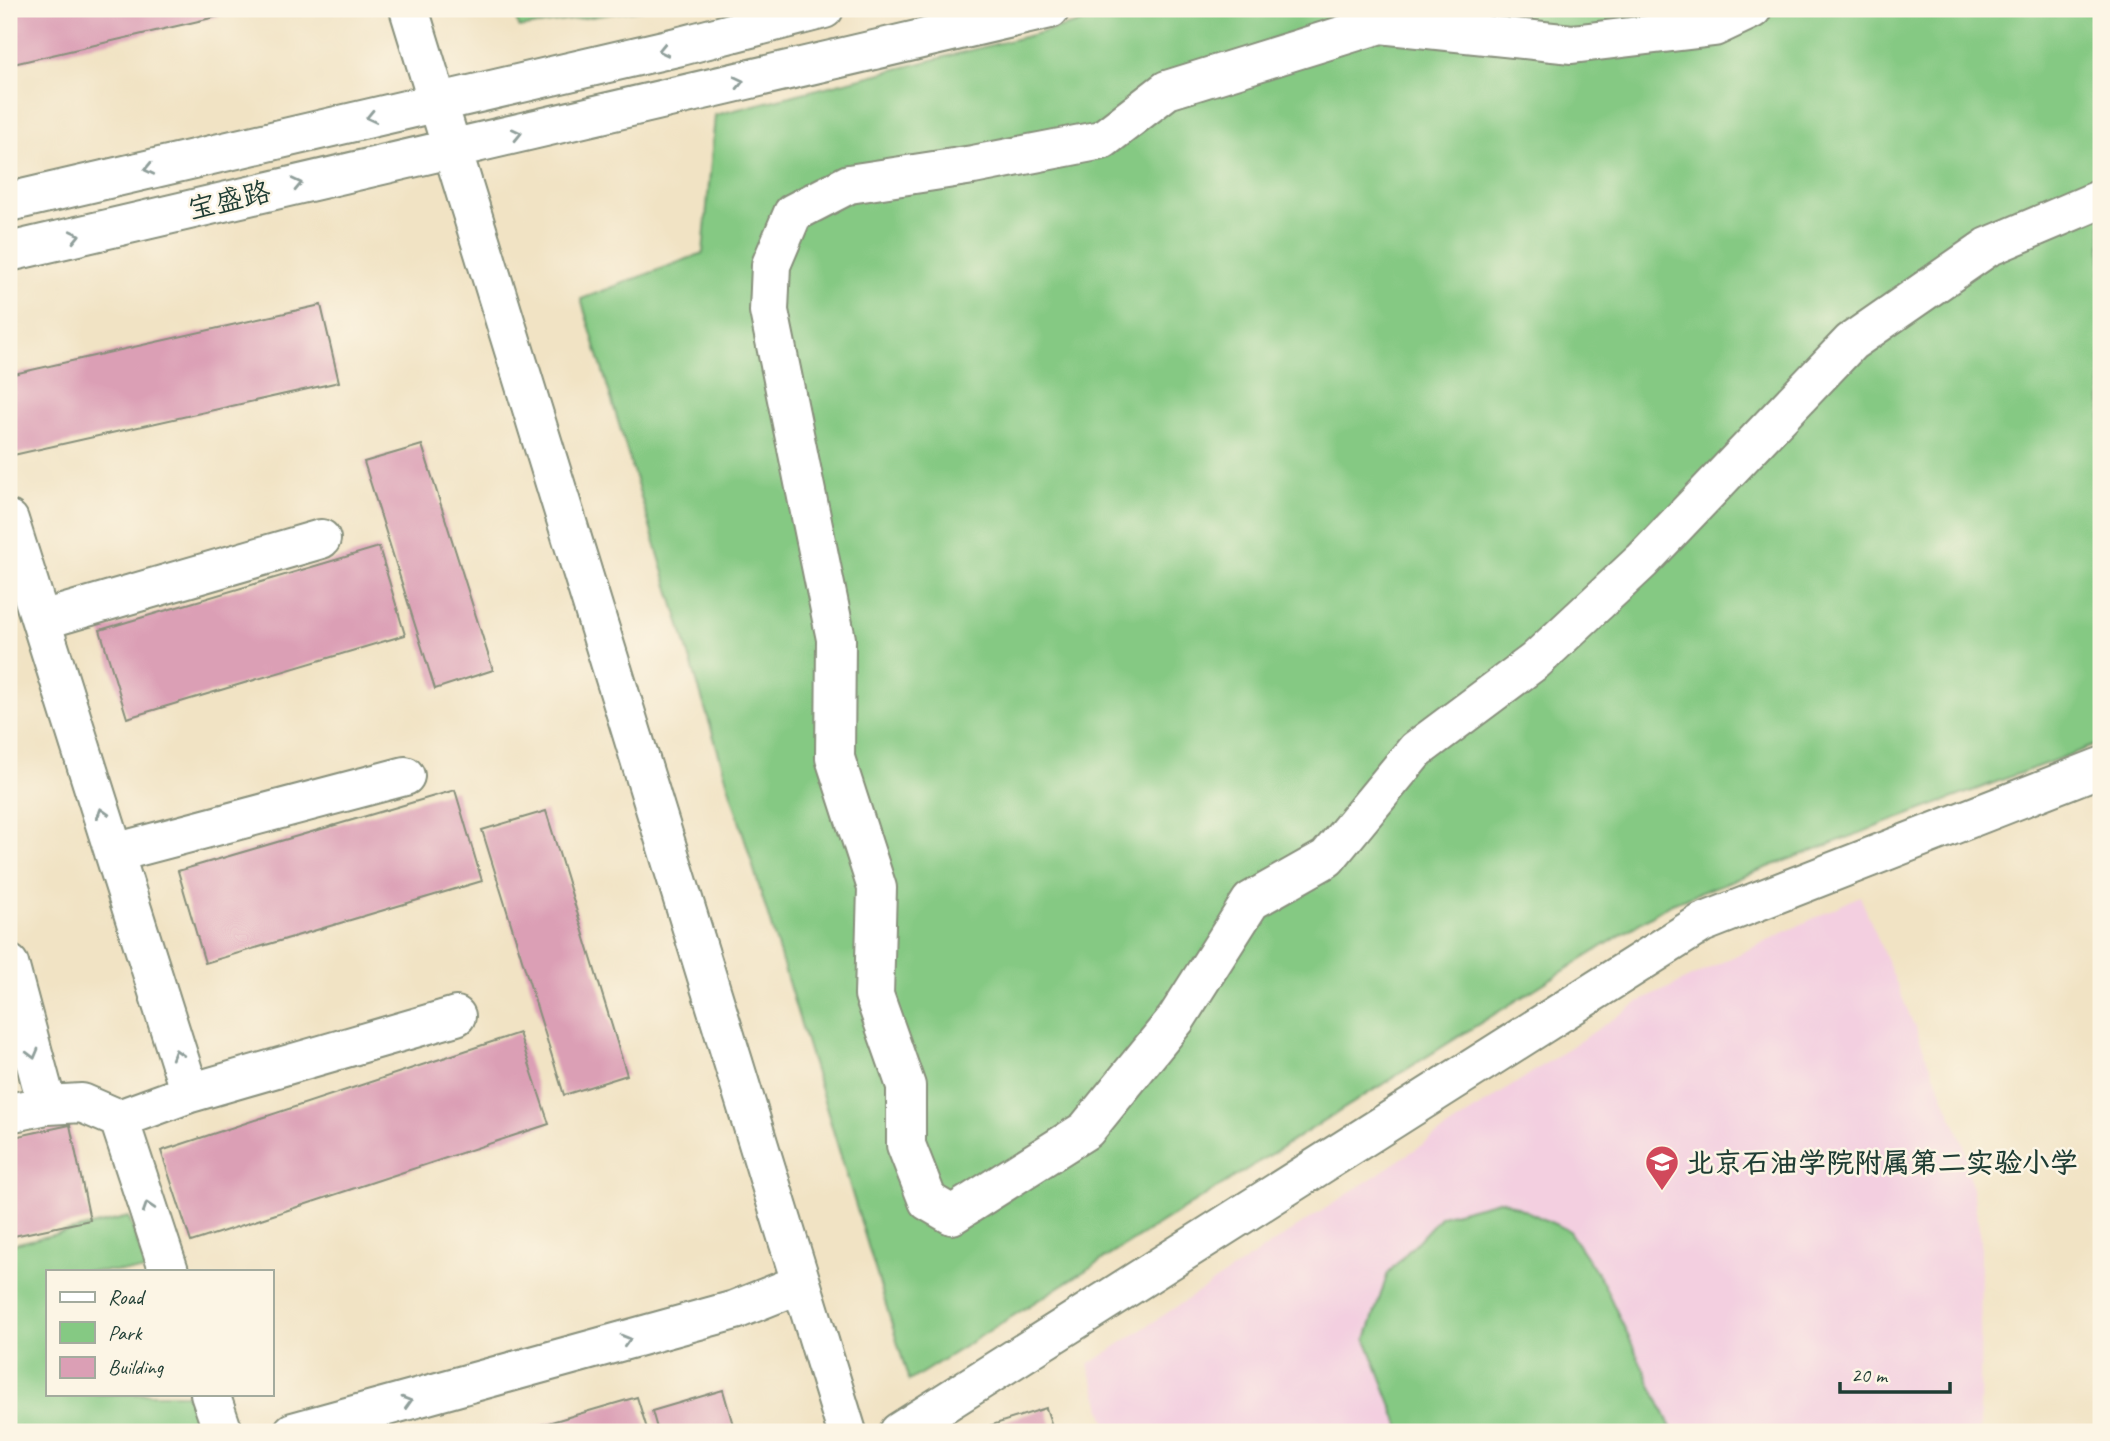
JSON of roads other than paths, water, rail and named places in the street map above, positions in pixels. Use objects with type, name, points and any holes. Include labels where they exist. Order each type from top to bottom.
[{"type":"street","points":[[409,9],[847,1432]]},
{"type":"street","name":"宝盛路","points":[[9,202],[681,46],[824,9]]},
{"type":"street","name":"宝盛路","points":[[9,251],[1050,9]]},
{"type":"street","points":[[1752,9],[1714,27],[1572,44],[1380,23],[1167,90],[1102,140],[973,165],[849,184],[793,213],[771,265],[769,311],[836,639],[835,758],[877,888],[874,995],[906,1086],[906,1145],[928,1201],[951,1215],[1086,1130],[1175,1019],[1251,901],[1327,858],[1416,750],[1535,660],[1633,570],[1851,342],[1988,247],[2101,199]]},
{"type":"street","points":[[9,520],[190,1093]]},
{"type":"street","points":[[42,620],[321,539]]},
{"type":"street","points":[[899,1432],[1702,923],[2101,767]]},
{"type":"street","points":[[114,853],[405,776]]},
{"type":"street","points":[[9,964],[47,1105]]},
{"type":"street","points":[[9,1113],[47,1105],[82,1103],[119,1119],[190,1093],[456,1016]]},
{"type":"street","points":[[119,1119],[169,1270]]},
{"type":"street","points":[[293,1432],[734,1310],[800,1284]]},
{"type":"street","points":[[211,1396],[223,1432]]},
{"type":"place","name":"北京石油学院附属第二实验小学","points":[[1662,1192]]}]
